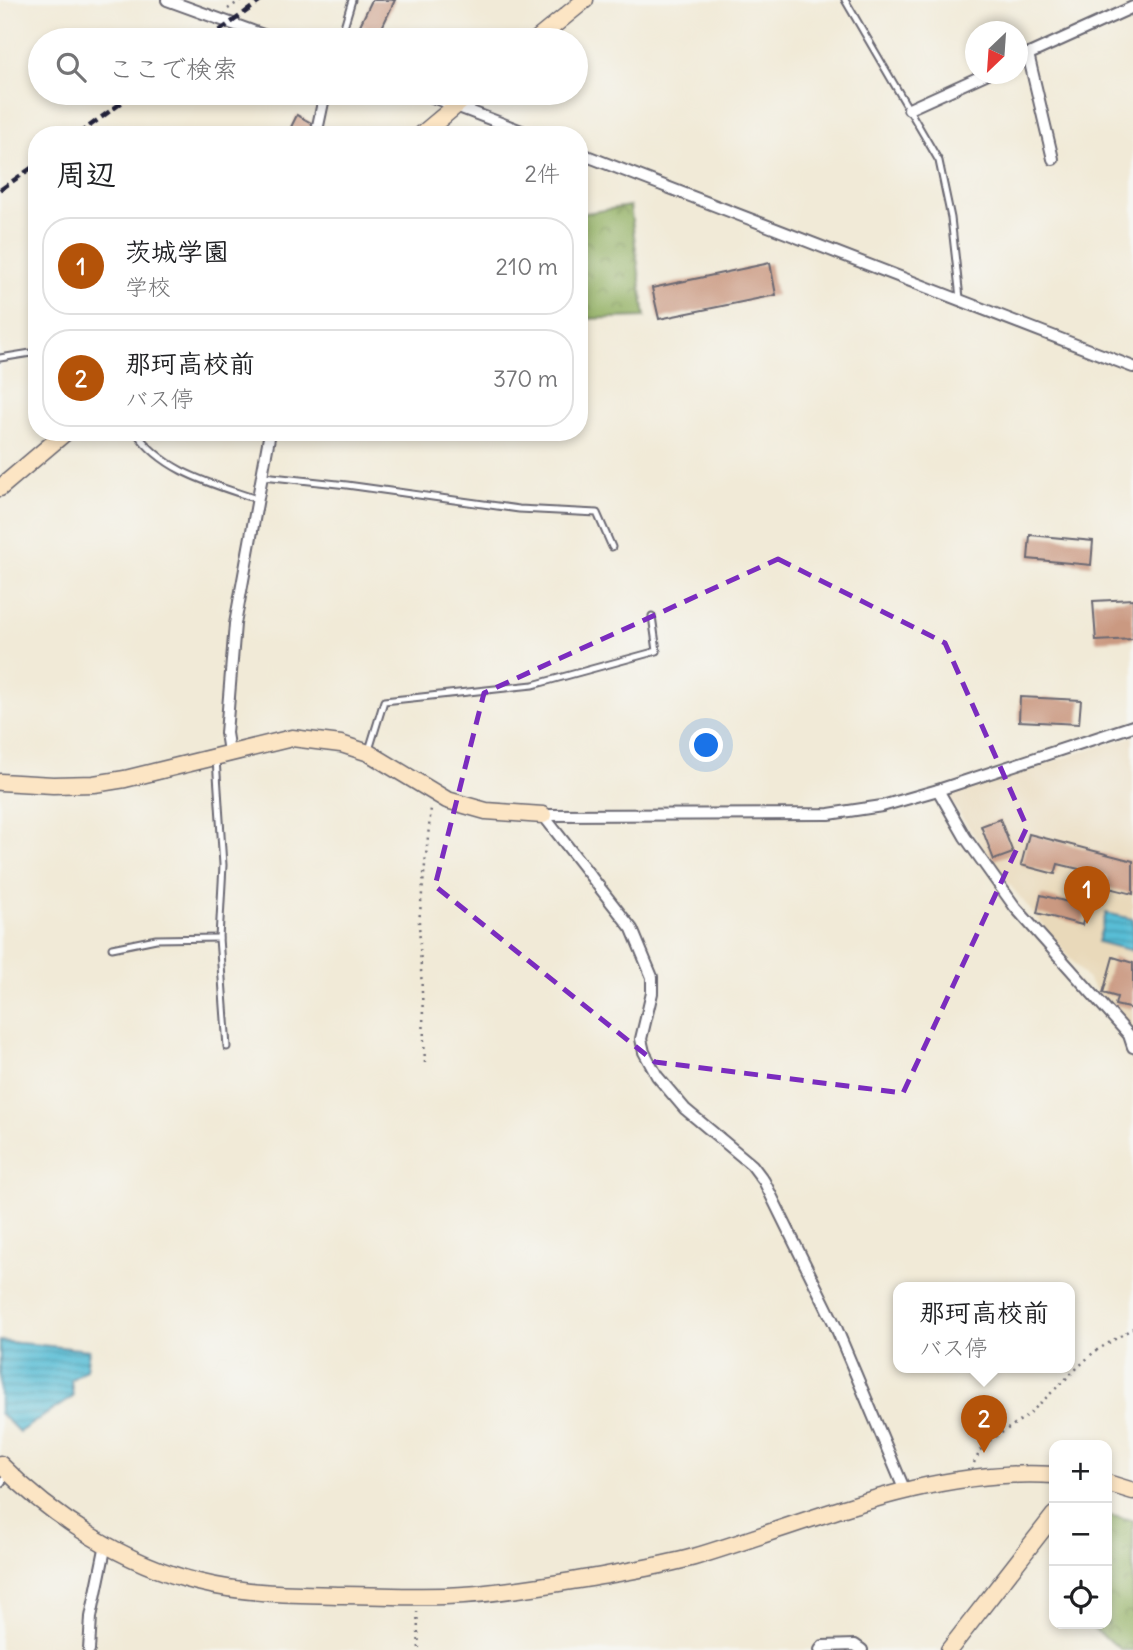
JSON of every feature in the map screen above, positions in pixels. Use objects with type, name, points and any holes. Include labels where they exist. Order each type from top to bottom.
[{"type":"street","points":[[167,0],[244,28]]},
{"type":"street","points":[[551,28],[585,0]]},
{"type":"street","points":[[1028,55],[1133,7]]},
{"type":"street","points":[[1028,74],[1053,159]]},
{"type":"street","points":[[909,108],[965,83]]},
{"type":"street","points":[[318,126],[323,105]]},
{"type":"street","points":[[432,126],[456,105],[509,126]]},
{"type":"street","points":[[588,156],[1133,367]]},
{"type":"street","points":[[0,488],[55,441]]},
{"type":"street","points":[[222,754],[235,624],[269,441]]},
{"type":"street","points":[[0,782],[53,785],[125,779],[292,738],[341,744],[369,753],[447,800],[486,811],[543,815],[829,814],[882,806],[938,790],[1133,726]]},
{"type":"street","points":[[938,790],[965,837],[1015,907],[1129,1035],[1133,1047]]},
{"type":"street","points":[[543,815],[632,929],[652,977],[652,993],[642,1039],[644,1052],[657,1076],[685,1110],[752,1165],[764,1181],[835,1325],[905,1491]]},
{"type":"street","points":[[3,1474],[106,1544],[164,1571],[197,1582],[274,1593],[417,1597],[517,1590],[640,1569],[691,1558],[905,1491],[966,1478],[1028,1473],[1049,1475]]},
{"type":"street","points":[[1112,1485],[1133,1491]]},
{"type":"street","points":[[949,1650],[1049,1521]]},
{"type":"street","points":[[89,1650],[91,1617],[106,1544]]},
{"type":"street","points":[[820,1650],[824,1646],[855,1645],[862,1650]]},
{"type":"lane","points":[[344,28],[352,0]]},
{"type":"lane","points":[[845,0],[939,161],[951,218],[960,301]]},
{"type":"lane","points":[[0,358],[28,353]]},
{"type":"lane","points":[[142,441],[173,468],[259,500]]},
{"type":"lane","points":[[263,476],[519,509],[597,513],[612,547]]},
{"type":"lane","points":[[369,753],[384,701],[533,685],[657,651],[652,616]]},
{"type":"lane","points":[[222,754],[219,775],[223,865],[219,938],[227,1047]]},
{"type":"lane","points":[[112,948],[156,939],[219,938]]},
{"type":"path","points":[[425,1063],[419,922],[433,792]]},
{"type":"path","points":[[1075,1370],[1094,1352],[1133,1328]]},
{"type":"path","points":[[966,1478],[983,1445],[1027,1416],[1072,1373]]},
{"type":"path","points":[[417,1597],[419,1650]]},
{"type":"highlighted area","points":[[778,559],[945,643],[1027,827],[903,1093],[655,1062],[435,886],[484,693]]},
{"type":"shaded area","points":[[1133,736],[1133,1035],[996,868],[947,795]]},
{"type":"green space","points":[[630,206],[645,317],[588,319],[588,213]]},
{"type":"green space","points":[[1112,1516],[1133,1520],[1133,1650],[1122,1650],[1094,1629],[1112,1629]]},
{"type":"water","points":[[1106,913],[1133,919],[1133,951],[1098,942]]},
{"type":"water","points":[[0,1341],[89,1350],[86,1369],[71,1380],[73,1397],[19,1432],[0,1413]]},
{"type":"building","points":[[372,0],[395,0],[382,28],[366,28],[360,25]]},
{"type":"building","points":[[297,115],[313,124],[312,126],[292,126]]},
{"type":"building","points":[[770,263],[776,295],[659,319],[652,288]]},
{"type":"building","points":[[1030,535],[1093,541],[1091,565],[1028,559]]},
{"type":"building","points":[[1133,599],[1133,639],[1096,641],[1093,601]]},
{"type":"building","points":[[1020,697],[1081,700],[1079,724],[1019,721]]},
{"type":"building","points":[[1000,819],[1013,853],[994,860],[981,826]]},
{"type":"building","points":[[1029,834],[1133,861],[1133,894],[1105,887],[1108,876],[1058,864],[1055,874],[1021,865]]},
{"type":"building","points":[[1041,895],[1087,907],[1082,925],[1037,913]]},
{"type":"building","points":[[1113,957],[1133,963],[1133,1009],[1115,1005],[1117,997],[1103,993]]},
{"type":"railway","points":[[224,28],[262,0]]},
{"type":"railway","points":[[89,126],[118,105]]},
{"type":"railway","points":[[0,190],[28,170]]},
{"type":"place","name":"茨城学園","points":[[1087,924]]},
{"type":"place","name":"那珂高校前","points":[[984,1453]]}]
